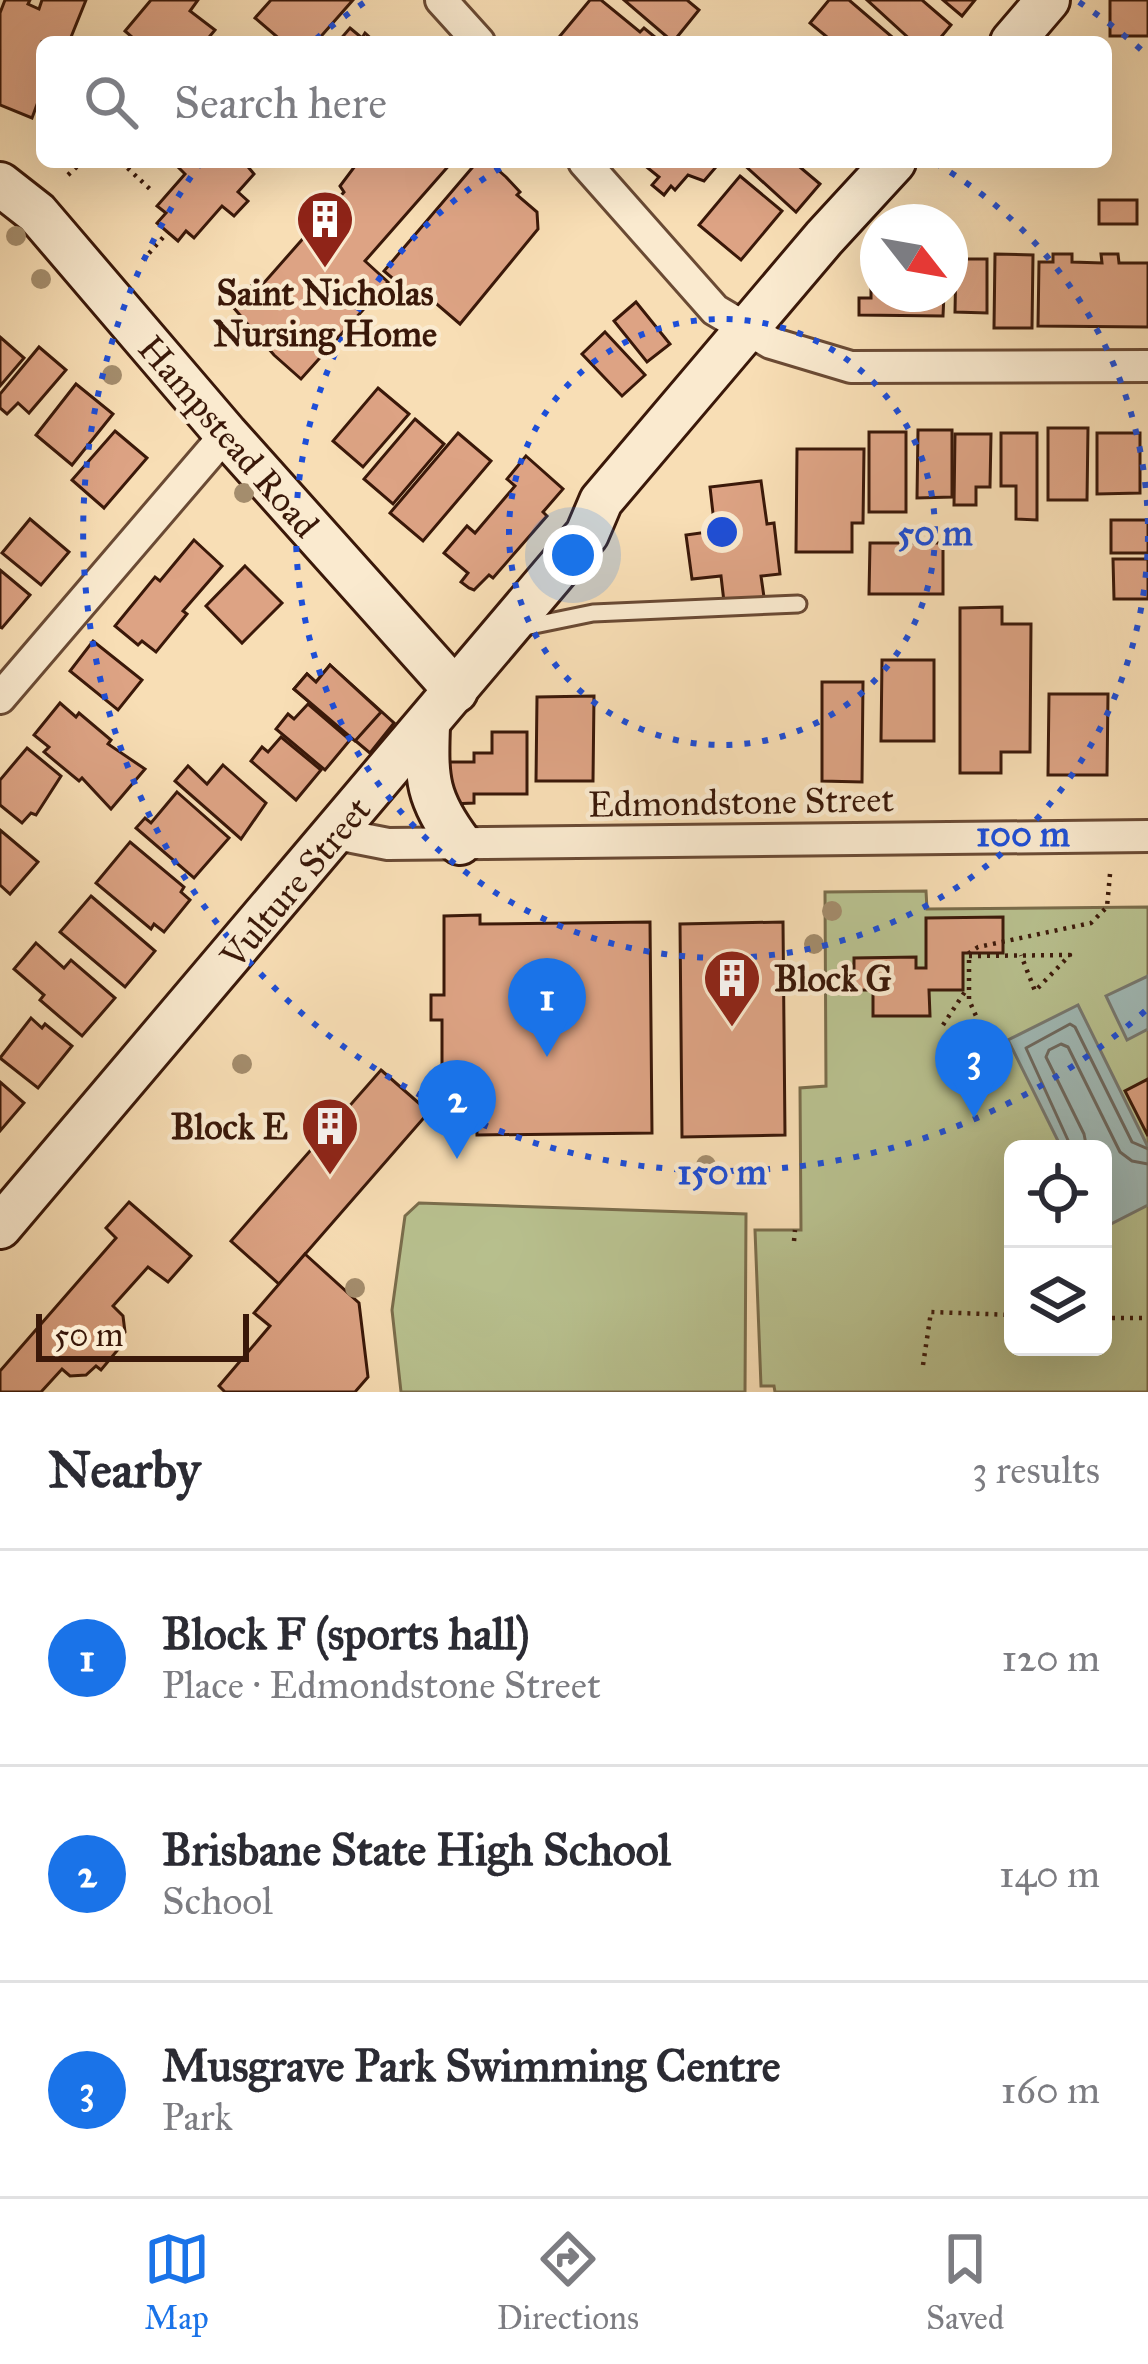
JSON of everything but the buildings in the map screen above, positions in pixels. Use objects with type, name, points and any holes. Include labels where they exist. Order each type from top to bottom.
[{"type":"main road","points":[[1017,36],[1048,0]]},
{"type":"main road","name":"Vulture Street","points":[[758,336],[889,168]]},
{"type":"main road","name":"Vulture Street","points":[[0,1227],[587,535],[601,502],[916,168]]},
{"type":"main road","name":"Hampstead Road","points":[[0,184],[37,213],[456,691]]},
{"type":"main road","points":[[428,726],[429,789],[460,842]]},
{"type":"street","points":[[589,168],[715,310],[758,336],[850,367],[1148,366]]},
{"type":"street","points":[[0,698],[226,434]]},
{"type":"street","name":"Edmondstone Street","points":[[337,834],[388,844],[1148,836]]},
{"type":"lane","points":[[506,632],[593,613],[798,604]]},
{"type":"path","points":[[68,176],[76,168]]},
{"type":"path","points":[[127,168],[151,190]]},
{"type":"path","points":[[143,260],[168,232]]},
{"type":"path","points":[[982,1032],[969,1000],[970,956],[978,947],[1091,923],[1107,908],[1110,874]]},
{"type":"path","points":[[970,956],[1021,956],[1070,956],[1035,991],[1021,956]]},
{"type":"path","points":[[944,1025],[969,986]]},
{"type":"path","points":[[794,1241],[795,1230]]},
{"type":"path","points":[[922,1365],[931,1312],[1004,1315]]},
{"type":"path","points":[[1112,1318],[1148,1318]]},
{"type":"green space","points":[[926,891],[927,909],[1148,907],[1148,1392],[775,1392],[774,1386],[761,1386],[755,1230],[801,1230],[800,1088],[826,1086],[825,892]]},
{"type":"green space","points":[[419,1203],[746,1214],[745,1392],[401,1392],[392,1310],[405,1216]]},
{"type":"water","points":[[1148,976],[1148,1029],[1127,1040],[1106,996]]},
{"type":"water","points":[[1078,1005],[1148,1147],[1148,1205],[1112,1223],[1112,1140],[1058,1140],[1008,1040]]},
{"type":"place","name":"Saint Nicholas Nursing Home","points":[[325,270]]},
{"type":"place","name":"Block G","points":[[732,1029]]},
{"type":"place","name":"Block F (sports hall)","points":[[547,1057]]},
{"type":"place","name":"Musgrave Park Swimming Centre","points":[[974,1118]]},
{"type":"place","name":"Brisbane State High School","points":[[457,1159]]},
{"type":"place","name":"Block E","points":[[330,1177]]}]
